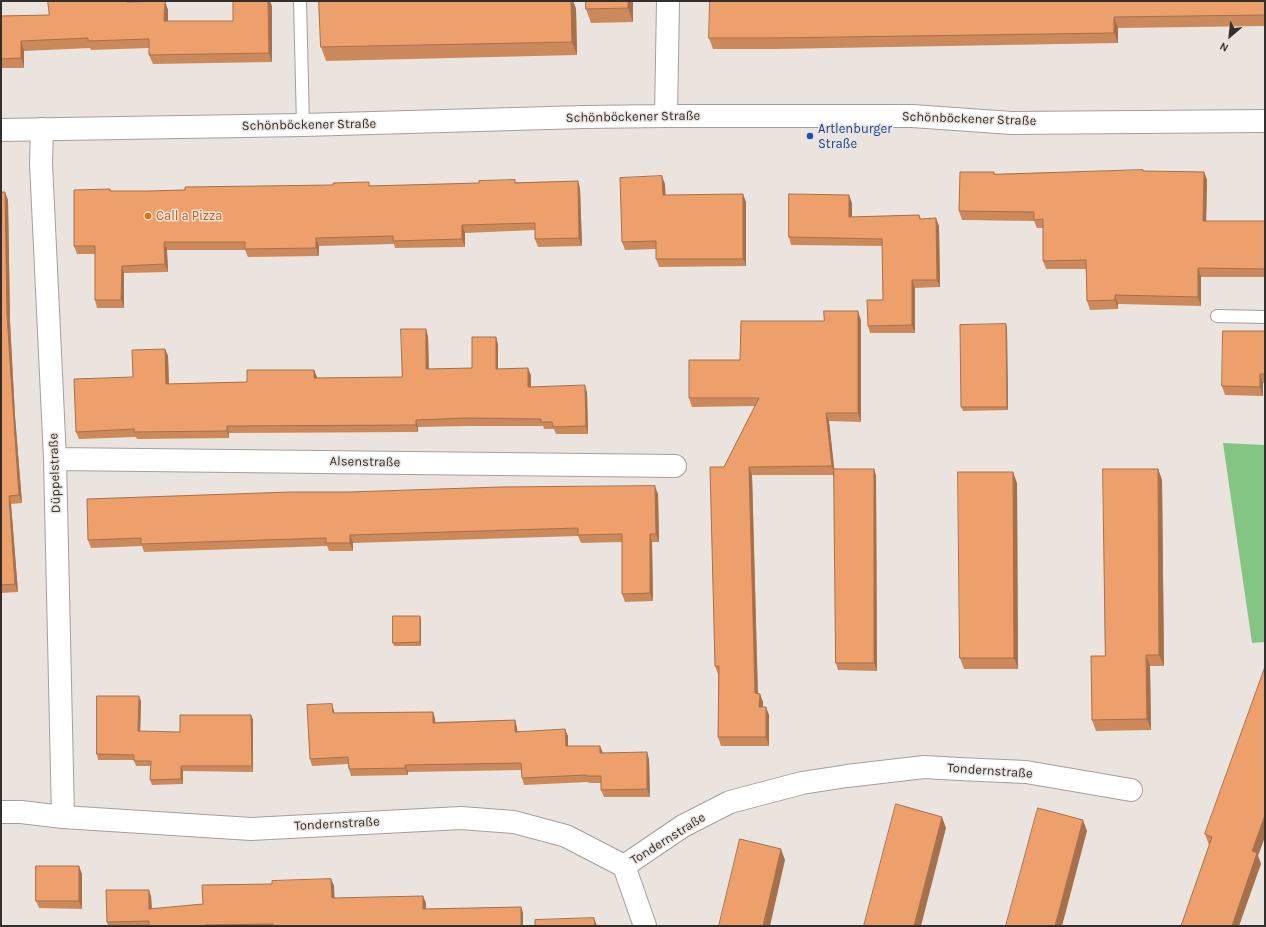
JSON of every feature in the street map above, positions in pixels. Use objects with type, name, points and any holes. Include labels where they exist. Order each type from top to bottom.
[{"type":"street","points":[[666,116],[668,1]]},
{"type":"street","name":"Schönböckener Straße","points":[[1,130],[303,125],[666,116],[912,116],[1012,122],[1265,121]]},
{"type":"street","name":"Düppelstraße","points":[[42,129],[41,171],[55,458],[63,817]]},
{"type":"street","name":"Alsenstraße","points":[[55,458],[675,466]]},
{"type":"street","name":"Tondernstraße","points":[[1,812],[21,812],[63,817],[251,829],[461,818],[514,822],[566,836],[624,866],[683,826],[730,802],[802,783],[847,776],[924,767],[945,768],[1026,772],[1131,790]]},
{"type":"street","points":[[624,866],[645,926]]},
{"type":"lane","points":[[300,1],[303,125]]},
{"type":"lane","points":[[1217,316],[1265,317]]},
{"type":"green space","points":[[1223,443],[1265,445],[1265,642],[1252,643]]},
{"type":"building","points":[[48,1],[165,1],[164,21],[233,21],[233,1],[268,1],[269,53],[149,55],[149,39],[88,41],[88,38],[21,41],[21,58],[1,59],[1,16],[49,15]]},
{"type":"building","points":[[319,1],[571,1],[572,42],[321,47]]},
{"type":"building","points":[[586,1],[628,1],[628,8],[586,9]]},
{"type":"building","points":[[710,1],[1265,1],[1265,15],[1114,17],[1114,33],[709,38]]},
{"type":"building","points":[[1143,170],[1204,172],[1203,221],[1265,221],[1265,269],[1198,268],[1198,297],[1115,295],[1115,300],[1087,301],[1086,260],[1043,261],[1043,219],[1034,220],[1034,212],[959,211],[960,172],[994,172],[994,174]]},
{"type":"building","points":[[662,176],[663,195],[743,194],[743,259],[656,259],[656,241],[622,242],[620,178]]},
{"type":"building","points":[[515,180],[515,183],[578,181],[579,238],[535,239],[535,223],[462,225],[462,239],[393,241],[393,236],[316,238],[316,248],[245,249],[245,242],[164,242],[165,264],[122,266],[121,300],[95,300],[95,246],[74,246],[74,190],[185,190],[185,187],[333,185],[333,183],[369,182],[369,186],[479,183],[479,181]]},
{"type":"building","points":[[1,192],[5,192],[7,315],[19,495],[9,496],[15,584],[1,585]]},
{"type":"building","points":[[789,194],[849,195],[849,217],[919,215],[920,219],[936,218],[937,280],[912,280],[912,325],[868,326],[867,300],[883,300],[882,239],[789,237]]},
{"type":"building","points":[[824,311],[858,311],[858,413],[826,413],[832,466],[749,467],[755,693],[760,694],[759,707],[766,707],[766,737],[718,737],[719,666],[715,666],[710,467],[724,467],[759,398],[689,398],[689,360],[740,360],[741,321],[824,321]]},
{"type":"building","points":[[1006,324],[1007,407],[961,407],[960,325]]},
{"type":"building","points":[[401,329],[426,329],[426,369],[472,368],[472,337],[496,337],[496,369],[528,368],[528,387],[585,385],[586,426],[553,427],[552,422],[541,422],[541,419],[467,418],[416,420],[416,425],[227,426],[227,431],[134,432],[134,429],[76,432],[74,379],[133,377],[132,350],[165,349],[166,384],[247,382],[247,370],[314,370],[314,378],[402,377]]},
{"type":"building","points":[[1223,331],[1265,331],[1265,374],[1260,374],[1260,387],[1222,386]]},
{"type":"building","points":[[834,469],[874,469],[874,663],[836,663]]},
{"type":"building","points":[[1103,469],[1158,469],[1159,655],[1146,655],[1147,719],[1092,720],[1091,656],[1105,656]]},
{"type":"building","points":[[958,472],[1013,472],[1014,658],[960,658]]},
{"type":"building","points":[[655,486],[656,534],[650,534],[650,593],[622,594],[622,534],[578,535],[578,528],[350,535],[350,543],[326,543],[326,538],[141,544],[141,538],[88,540],[87,499],[500,487]]},
{"type":"building","points":[[393,616],[420,616],[420,642],[393,643]]},
{"type":"building","points":[[1265,667],[1265,815],[1252,851],[1257,853],[1232,926],[1181,926],[1212,837],[1205,834]]},
{"type":"building","points":[[97,696],[139,696],[138,731],[180,732],[180,715],[251,715],[252,766],[181,766],[181,779],[150,780],[151,761],[134,761],[134,755],[97,754]]},
{"type":"building","points":[[332,704],[333,713],[433,712],[433,723],[515,720],[515,732],[565,729],[566,746],[600,746],[600,753],[647,752],[647,789],[601,790],[601,776],[586,775],[522,778],[521,763],[405,765],[405,768],[349,769],[348,757],[310,759],[307,705]]},
{"type":"building","points":[[896,804],[942,817],[914,926],[864,926]]},
{"type":"building","points":[[1038,808],[1083,820],[1055,926],[1006,926]]},
{"type":"building","points":[[740,839],[781,849],[763,926],[719,926]]},
{"type":"building","points":[[36,866],[79,866],[79,901],[36,901]]},
{"type":"building","points":[[331,879],[332,898],[423,896],[423,909],[521,907],[521,926],[274,926],[273,924],[149,926],[149,921],[107,922],[106,890],[149,890],[149,909],[203,904],[202,885],[272,884],[272,881]]},
{"type":"building","points":[[594,918],[595,926],[535,926],[535,920]]},
{"type":"place","name":"Artlenburger Straße","points":[[810,136]]},
{"type":"place","name":"Call a Pizza","points":[[148,216]]}]
